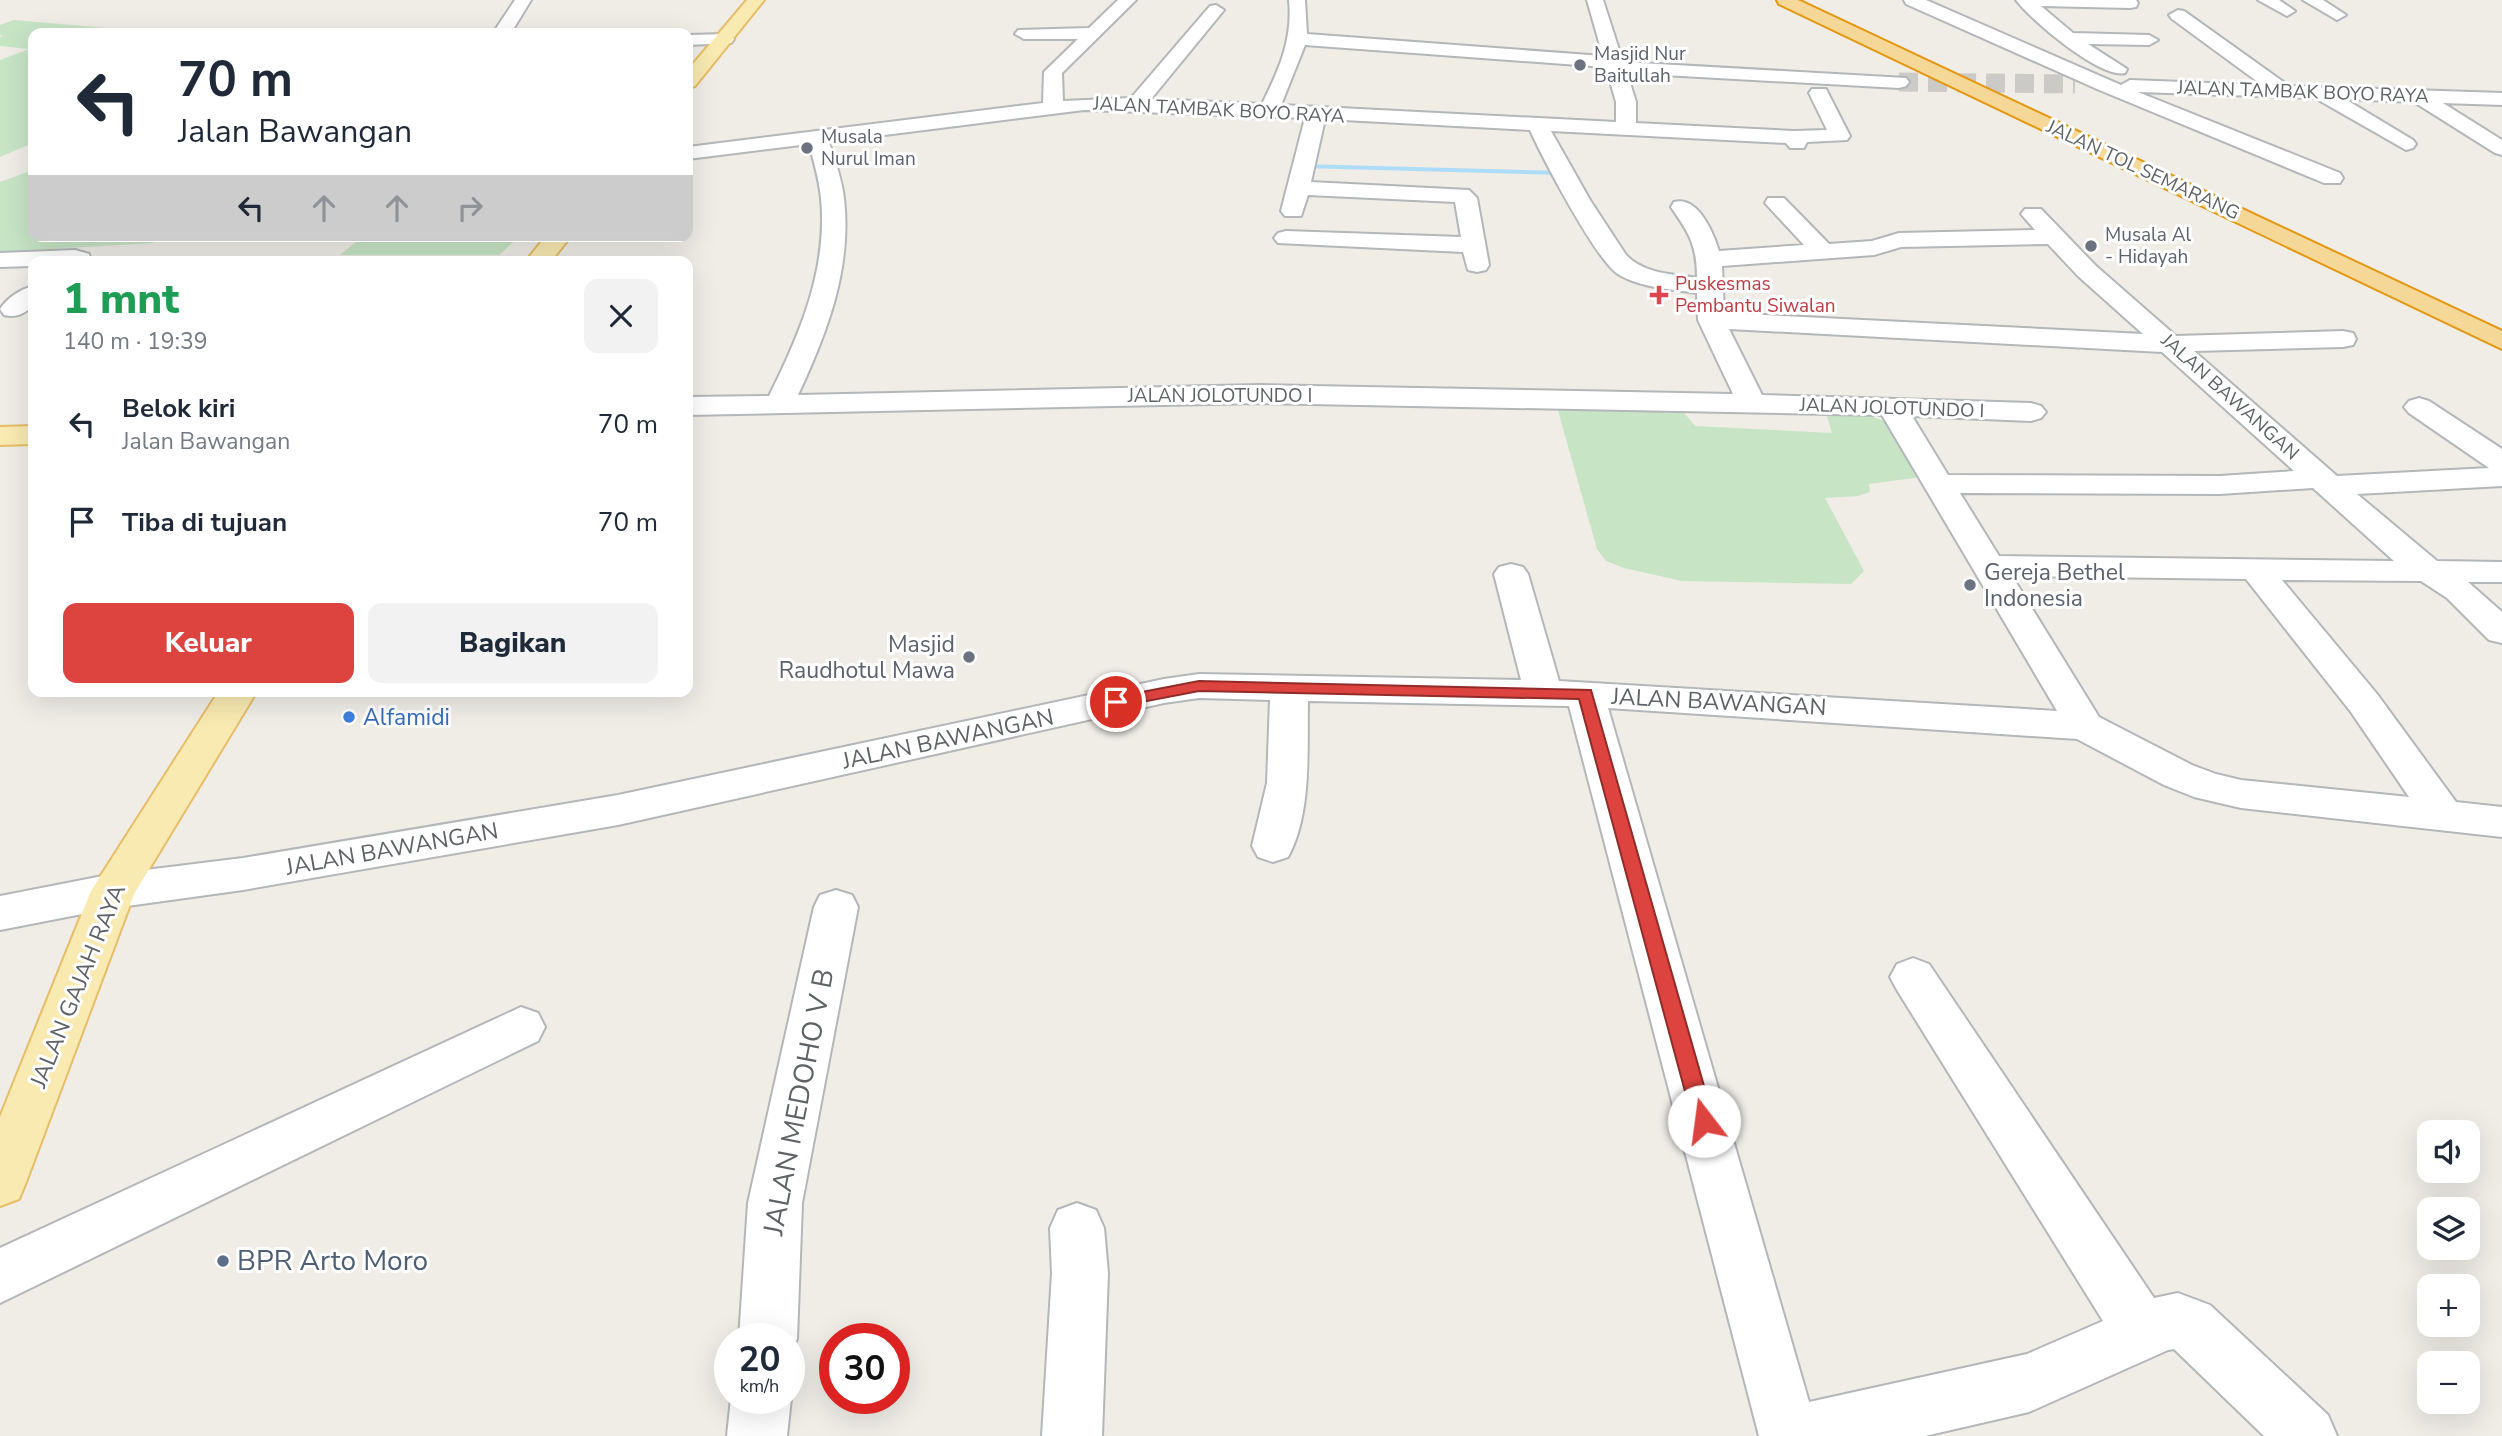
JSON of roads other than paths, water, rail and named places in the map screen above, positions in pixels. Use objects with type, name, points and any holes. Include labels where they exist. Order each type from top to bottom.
[{"type":"highway","name":"JALAN TOL SEMARANG","points":[[1785,0],[2502,341]]},
{"type":"highway","name":"JALAN TOL SEMARANG","points":[[1820,0],[2237,192]]},
{"type":"main road","points":[[693,76],[755,0]]},
{"type":"main road","points":[[542,256],[554,242]]},
{"type":"main road","points":[[0,436],[28,435]]},
{"type":"main road","name":"JALAN GAJAH RAYA","points":[[0,1182],[113,891],[234,697]]},
{"type":"street","points":[[505,28],[523,0]]},
{"type":"street","points":[[1053,107],[1053,72],[1128,0]]},
{"type":"street","points":[[1268,112],[1300,39],[1301,17],[1297,0]]},
{"type":"street","points":[[1595,0],[1626,102],[1626,130]]},
{"type":"street","points":[[1912,0],[2105,85],[2332,178]]},
{"type":"street","points":[[2266,0],[2287,12]]},
{"type":"street","points":[[2311,0],[2337,15]]},
{"type":"street","points":[[2029,3],[2114,9],[2108,2],[2130,2]]},
{"type":"street","points":[[2029,3],[2082,49],[2151,87]]},
{"type":"street","points":[[1136,104],[1216,10]]},
{"type":"street","points":[[2178,15],[2282,90]]},
{"type":"street","points":[[1024,34],[1094,33]]},
{"type":"street","points":[[2068,38],[2149,40]]},
{"type":"street","points":[[693,40],[725,39]]},
{"type":"street","points":[[1300,39],[1379,42],[1614,64],[1899,82]]},
{"type":"street","name":"JALAN TAMBAK BOYO RAYA","points":[[2075,84],[2502,99]]},
{"type":"street","points":[[2317,92],[2406,145]]},
{"type":"street","name":"JALAN TAMBAK BOYO RAYA","points":[[693,152],[1053,107],[1136,104],[1796,141],[1840,136],[1819,93]]},
{"type":"street","points":[[2418,96],[2502,149]]},
{"type":"street","points":[[1299,188],[1461,195],[1466,198],[1476,255],[1285,245],[1316,115]]},
{"type":"street","points":[[1538,125],[1595,228],[1620,265],[1641,274],[1709,288]]},
{"type":"street","points":[[780,403],[808,345],[835,254],[833,200],[818,138]]},
{"type":"street","points":[[1776,203],[1824,252]]},
{"type":"street","points":[[1682,207],[1703,234],[1709,259],[1711,320],[1752,404]]},
{"type":"street","name":"JALAN BAWANGAN","points":[[2033,214],[2087,271],[2414,561],[2459,591],[2502,632]]},
{"type":"street","points":[[1709,259],[1874,248],[1899,240],[2054,237]]},
{"type":"street","points":[[0,260],[28,259]]},
{"type":"street","points":[[1711,320],[2170,344],[2343,339]]},
{"type":"street","name":"JALAN JOLOTUNDO I","points":[[693,406],[1260,394],[2031,412]]},
{"type":"street","points":[[1892,407],[2085,726]]},
{"type":"street","points":[[2419,407],[2502,463]]},
{"type":"street","points":[[1940,484],[2220,485],[2502,477]]},
{"type":"street","points":[[1990,566],[2502,572]]},
{"type":"street","points":[[2256,570],[2364,703],[2442,814]]},
{"type":"street","points":[[1511,574],[1564,693],[1790,1436],[2029,1383],[2165,1322],[2178,1321],[2190,1325],[2307,1436]]},
{"type":"street","name":"JALAN BAWANGAN","points":[[0,913],[113,891],[243,874],[618,810],[1164,691],[1199,686],[1564,693],[2085,726],[2178,775],[2208,787],[2502,822]]},
{"type":"street","points":[[1273,846],[1287,783],[1289,688]]},
{"type":"street","name":"JALAN MEDOHO V B","points":[[769,1323],[775,1203],[836,907]]},
{"type":"street","points":[[1913,977],[2143,1332]]},
{"type":"street","points":[[0,1276],[521,1027]]},
{"type":"street","points":[[1072,1436],[1080,1273],[1077,1228]]},
{"type":"street","points":[[757,1436],[759,1414]]},
{"type":"waterway","points":[[1304,166],[1565,173]]},
{"type":"tunnel","points":[[1899,82],[2075,84]]},
{"type":"place","name":"Masjid Nur Baitullah","points":[[1580,65]]},
{"type":"place","name":"Musala Nurul Iman","points":[[807,148]]},
{"type":"place","name":"Musala Al - Hidayah","points":[[2091,246]]},
{"type":"place","name":"Puskesmas Pembantu Siwalan","points":[[1659,295]]},
{"type":"place","name":"Gereja Bethel Indonesia","points":[[1970,585]]},
{"type":"place","name":"Masjid Raudhotul Mawa","points":[[969,657]]},
{"type":"place","name":"Alfamidi","points":[[349,717]]},
{"type":"place","name":"BPR Arto Moro","points":[[223,1261]]}]
